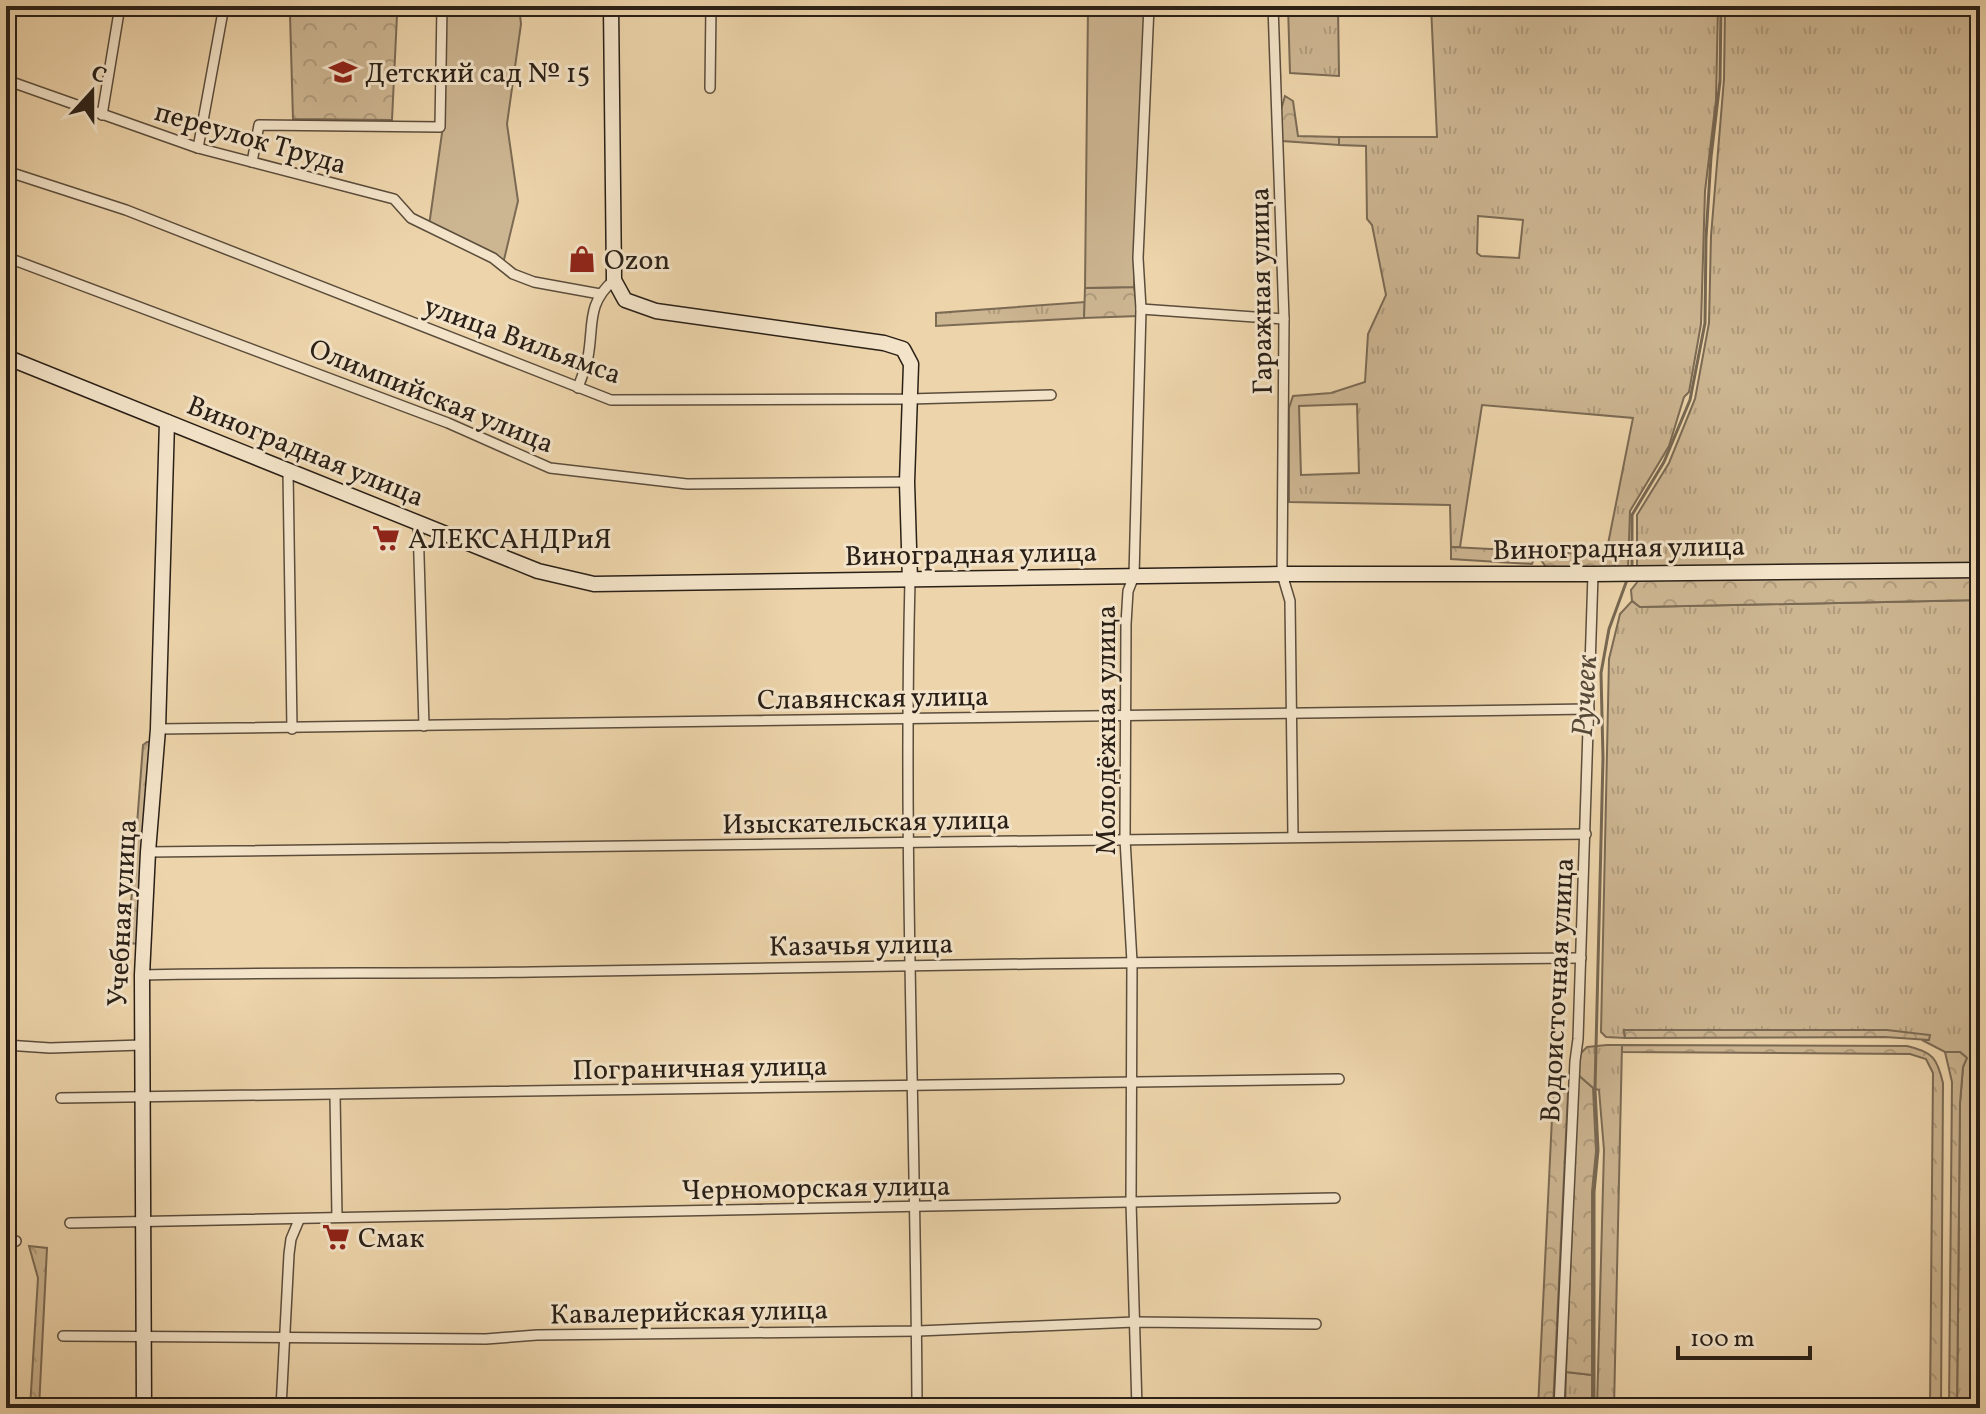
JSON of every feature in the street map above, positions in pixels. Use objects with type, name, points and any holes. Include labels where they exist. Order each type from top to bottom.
[{"type":"street","points":[[102,115],[120,6]]},
{"type":"street","points":[[198,148],[224,6]]},
{"type":"street","points":[[252,162],[259,125],[440,127],[442,6]]},
{"type":"street","points":[[611,6],[614,280],[625,300],[656,311],[894,344],[903,349],[911,364],[906,718],[917,1408]]},
{"type":"street","points":[[710,88],[711,6]]},
{"type":"street","name":"Молодёжная улица","points":[[1137,1408],[1131,1202],[1132,962],[1125,839],[1126,624],[1128,591],[1134,576],[1141,309],[1138,258],[1149,6]]},
{"type":"street","name":"Гаражная улица","points":[[1273,6],[1284,319],[1282,574],[1290,601],[1293,836]]},
{"type":"street","name":"переулок Труда","points":[[6,80],[198,148],[394,199],[411,218],[493,258],[513,274],[534,282],[600,294]]},
{"type":"street","name":"улица Вильямса","points":[[6,171],[126,210],[611,400],[1051,395]]},
{"type":"street","name":"Олимпийская улица","points":[[6,257],[448,423],[550,468],[687,484],[907,482]]},
{"type":"street","points":[[578,388],[588,359],[590,324],[600,294],[614,280]]},
{"type":"street","points":[[1141,309],[1284,319]]},
{"type":"street","name":"Виноградная улица","points":[[6,357],[538,571],[594,584],[1282,574],[1980,570]]},
{"type":"street","name":"Учебная улица","points":[[144,1408],[142,975],[158,729],[167,422]]},
{"type":"street","points":[[288,472],[292,729]]},
{"type":"street","points":[[418,523],[424,726]]},
{"type":"street","name":"Водоисточная улица","points":[[1559,1408],[1581,958],[1593,574]]},
{"type":"street","name":"Славянская улица","points":[[158,729],[1589,709]]},
{"type":"street","name":"Изыскательская улица","points":[[148,852],[1586,834]]},
{"type":"street","name":"Казачья улица","points":[[142,975],[1581,958]]},
{"type":"street","points":[[6,1057],[9,1046],[142,1045]]},
{"type":"street","name":"Пограничная улица","points":[[61,1098],[1339,1079]]},
{"type":"street","points":[[335,1095],[337,1217]]},
{"type":"street","name":"Черноморская улица","points":[[70,1223],[1335,1198]]},
{"type":"street","points":[[281,1408],[289,1254],[299,1220]]},
{"type":"street","name":"Кавалерийская улица","points":[[63,1336],[486,1339],[537,1335],[918,1331],[1135,1322],[1316,1324]]},
{"type":"green space","points":[[445,6],[519,6],[521,24],[507,124],[518,201],[503,264],[429,226],[443,126]]},
{"type":"green space","points":[[1088,6],[1146,6],[1134,287],[1085,288]]},
{"type":"green space","points":[[1288,6],[1338,6],[1339,76],[1290,73]]},
{"type":"green space","points":[[1431,6],[1718,6],[1716,100],[1705,191],[1701,324],[1689,392],[1684,397],[1669,446],[1630,511],[1628,569],[1614,568],[1617,557],[1606,554],[1633,418],[1482,405],[1460,547],[1451,547],[1450,505],[1289,502],[1289,408],[1293,396],[1331,393],[1365,382],[1368,334],[1386,295],[1372,225],[1367,219],[1366,146],[1339,145],[1339,137],[1437,137]],"holes":[[[1478,216],[1523,220],[1519,258],[1481,256],[1477,253]],[[1357,404],[1359,473],[1301,475],[1299,406]]]},
{"type":"green space","points":[[1763,6],[1980,6],[1980,565],[1637,568],[1637,515],[1669,463],[1695,399],[1709,323],[1711,236],[1724,79],[1725,10]]},
{"type":"green space","points":[[290,15],[397,15],[392,120],[293,119]]},
{"type":"green space","points":[[1285,96],[1293,101],[1298,136],[1339,137],[1339,145],[1282,141],[1280,113]]},
{"type":"green space","points":[[1134,287],[1138,316],[1084,318],[1085,288]]},
{"type":"green space","points":[[1085,302],[1084,318],[936,326],[936,313]]},
{"type":"green space","points":[[1451,547],[1533,551],[1535,557],[1532,564],[1451,559]]},
{"type":"green space","points":[[1543,551],[1617,557],[1614,568],[1546,567],[1541,560]]},
{"type":"green space","points":[[1980,576],[1980,600],[1640,607],[1632,601],[1631,590],[1639,580]]},
{"type":"green space","points":[[1980,600],[1980,1408],[1957,1408],[1960,1103],[1966,1057],[1960,1052],[1945,1052],[1922,1040],[1929,1040],[1929,1035],[1624,1030],[1625,1038],[1606,1037],[1601,1032],[1609,659],[1620,614],[1632,601],[1640,607]]},
{"type":"green space","points":[[152,742],[138,944],[128,943],[143,745]]},
{"type":"green space","points":[[1624,1030],[1887,1030],[1930,1035],[1929,1040],[1885,1037],[1625,1038]]},
{"type":"green space","points":[[1622,1045],[1614,1408],[1597,1408],[1604,1150],[1599,1090],[1578,1075],[1579,1055],[1587,1047]]},
{"type":"green space","points":[[1622,1045],[1907,1046],[1932,1057],[1943,1083],[1941,1408],[1930,1408],[1933,1073],[1926,1059],[1910,1054],[1622,1052]]},
{"type":"green space","points":[[1945,1052],[1960,1052],[1967,1058],[1963,1067],[1960,1103],[1957,1408],[1949,1408],[1952,1082]]},
{"type":"green space","points":[[1578,1075],[1593,1088],[1596,1151],[1592,1192],[1592,1375],[1566,1372]]},
{"type":"green space","points":[[1554,1076],[1568,1092],[1553,1408],[1538,1408]]},
{"type":"green space","points":[[29,1246],[47,1248],[39,1408],[30,1408],[38,1278]]},
{"type":"green space","points":[[1566,1372],[1592,1375],[1592,1408],[1565,1408]]},
{"type":"waterway","name":"Ручеек","points":[[1632,570],[1632,515],[1664,462],[1690,400],[1705,323],[1706,238],[1720,81],[1721,6]]},
{"type":"waterway","name":"Ручеек","points":[[1594,1408],[1594,1192],[1598,1150],[1595,1089],[1603,758],[1601,673],[1609,629],[1627,580]]},
{"type":"place","name":"Детский сад № 15","points":[[343,72]]},
{"type":"place","name":"Ozon","points":[[582,259]]},
{"type":"place","name":"АЛЕКСАНДРиЯ","points":[[386,538]]},
{"type":"place","name":"Смак","points":[[336,1237]]}]
